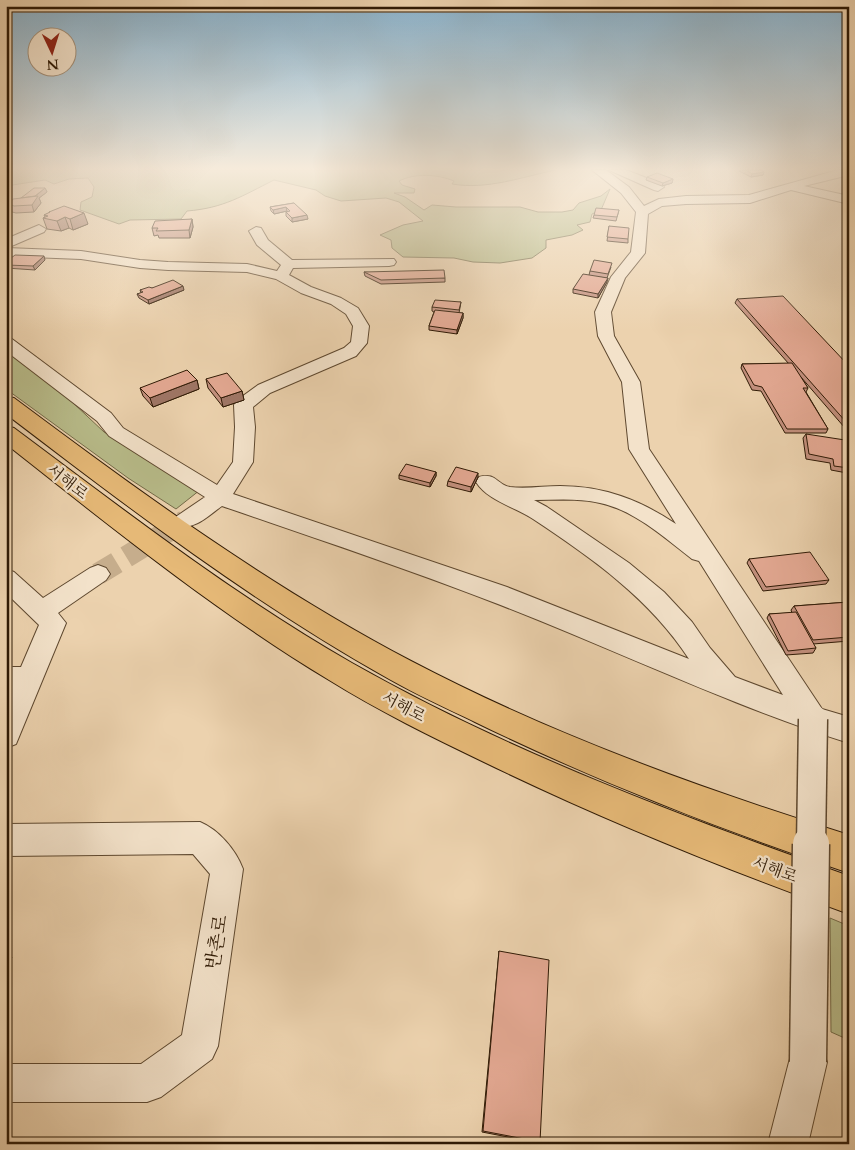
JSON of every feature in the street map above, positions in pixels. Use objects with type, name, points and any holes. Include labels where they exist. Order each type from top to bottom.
[{"type":"highway","name":"서해로","points":[[6,403],[217,558],[314,621],[398,669],[520,728],[662,789],[849,854]]},
{"type":"highway","name":"서해로","points":[[6,433],[202,582],[338,670],[422,716],[611,804],[756,862],[849,894]]},
{"type":"street","points":[[644,224],[638,253],[618,277],[603,312],[606,336],[631,382],[639,449],[813,719],[808,1062],[788,1144]]},
{"type":"street","points":[[6,244],[39,229]]},
{"type":"street","points":[[185,521],[220,497],[243,462],[245,427],[243,405],[264,390],[350,352],[359,343],[361,326],[352,311],[336,301],[306,290],[285,270],[262,242],[256,231]]},
{"type":"street","points":[[6,252],[81,255],[140,264],[168,266],[285,270],[389,262]]},
{"type":"street","points":[[6,343],[104,417],[116,432],[220,497],[498,594],[727,686],[813,719],[849,730]]},
{"type":"street","points":[[486,482],[538,512],[621,569],[655,599],[683,629],[727,686]]},
{"type":"street","points":[[506,494],[584,494],[611,498],[656,522],[710,560]]},
{"type":"street","points":[[42,612],[98,574]]},
{"type":"street","points":[[6,578],[53,623],[18,678],[6,735]]},
{"type":"street","name":"반촌로","points":[[6,840],[200,838],[227,869],[199,1046],[147,1083],[6,1083]]},
{"type":"green space","points":[[583,224],[577,225],[583,230],[572,235],[546,240],[546,248],[532,258],[500,263],[473,262],[454,258],[403,257],[392,248],[391,240],[380,235],[403,225]]},
{"type":"green space","points":[[6,350],[70,400],[104,432],[200,490],[176,509],[128,478],[6,389]]},
{"type":"green space","points":[[830,918],[849,926],[849,1040],[831,1032]]},
{"type":"building","points":[[154,224],[191,224],[189,230],[156,231],[158,228],[152,228]]},
{"type":"building","points":[[609,226],[629,228],[628,239],[607,237]]},
{"type":"building","points":[[15,255],[44,256],[33,266],[6,265],[6,262]]},
{"type":"building","points":[[594,260],[612,263],[608,274],[590,271]]},
{"type":"building","points":[[444,270],[445,278],[381,280],[364,272]]},
{"type":"building","points":[[583,274],[608,278],[598,294],[573,289]]},
{"type":"building","points":[[173,280],[183,286],[148,300],[137,294],[143,292],[140,290],[152,288]]},
{"type":"building","points":[[783,296],[849,366],[849,423],[737,299]]},
{"type":"building","points":[[435,300],[461,302],[459,310],[432,307]]},
{"type":"building","points":[[435,310],[463,313],[457,330],[429,326]]},
{"type":"building","points":[[792,363],[808,388],[803,388],[828,429],[787,429],[762,387],[754,385],[742,364]]},
{"type":"building","points":[[187,370],[197,380],[150,398],[140,388]]},
{"type":"building","points":[[227,373],[242,391],[221,398],[206,379]]},
{"type":"building","points":[[806,434],[845,440],[849,468],[834,466],[833,459],[809,454]]},
{"type":"building","points":[[406,464],[436,472],[430,483],[399,475]]},
{"type":"building","points":[[456,467],[478,473],[471,487],[448,481]]},
{"type":"building","points":[[810,552],[829,580],[766,587],[749,559]]},
{"type":"building","points":[[849,602],[849,637],[813,640],[794,606]]},
{"type":"building","points":[[796,612],[816,648],[788,651],[769,614]]},
{"type":"building","points":[[499,951],[549,960],[540,1142],[483,1131]]},
{"type":"tunnel","points":[[98,574],[185,521]]}]
